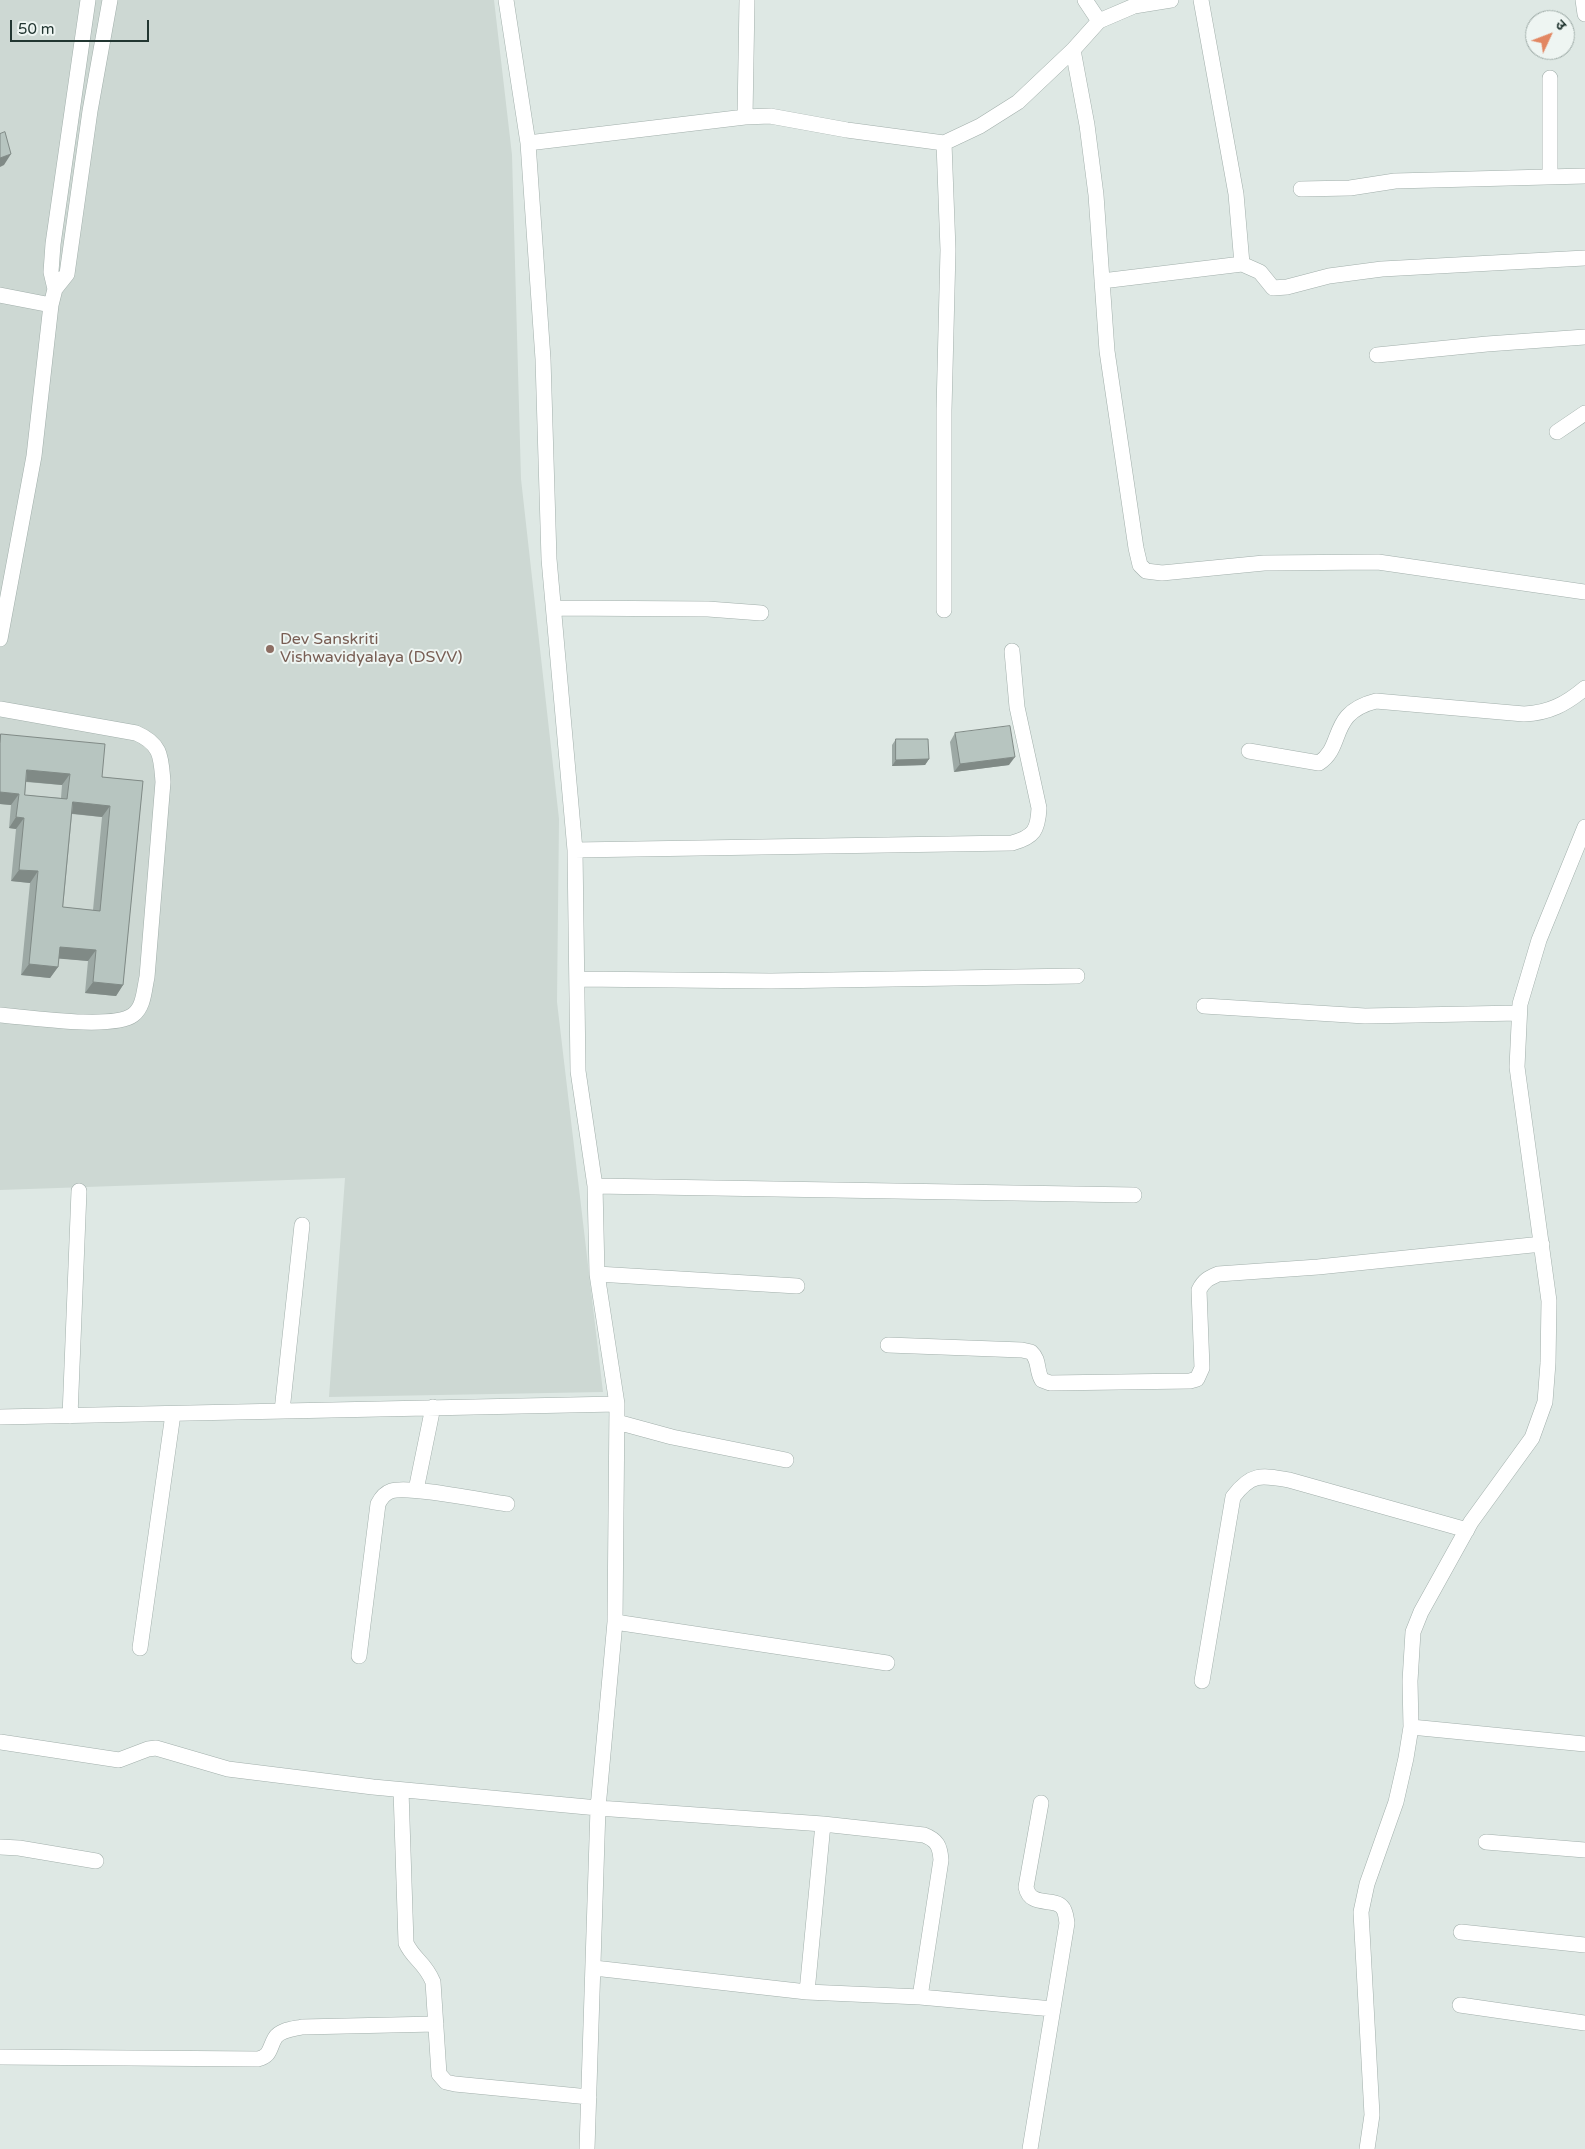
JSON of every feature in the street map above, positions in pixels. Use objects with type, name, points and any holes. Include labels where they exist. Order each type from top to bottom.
[{"type":"street","points":[[55,288],[50,272],[53,244],[88,0]]},
{"type":"street","points":[[0,639],[34,456],[51,306],[55,288],[67,274],[90,112],[110,0]]},
{"type":"street","points":[[506,0],[528,143],[543,359],[548,559],[575,850],[578,1071],[595,1186],[597,1274],[617,1404],[615,1622],[598,1808],[587,2149]]},
{"type":"street","points":[[745,117],[747,0]]},
{"type":"street","points":[[1085,0],[1100,21]]},
{"type":"street","points":[[528,143],[745,117],[770,116],[847,130],[944,143],[980,126],[1018,102],[1073,50],[1100,21],[1134,6],[1171,0]]},
{"type":"street","points":[[1201,0],[1236,194],[1242,264]]},
{"type":"street","points":[[1583,0],[1585,14]]},
{"type":"street","points":[[1073,50],[1096,195],[1107,351],[1140,565],[1146,571],[1162,573],[1264,563],[1378,562],[1585,592]]},
{"type":"street","points":[[1550,78],[1550,177]]},
{"type":"street","points":[[944,143],[948,250],[944,410],[944,610]]},
{"type":"street","points":[[1301,189],[1350,188],[1395,181],[1585,176]]},
{"type":"street","points":[[1102,281],[1242,264],[1260,272],[1274,288],[1287,287],[1329,276],[1382,269],[1585,258]]},
{"type":"street","points":[[0,295],[51,306]]},
{"type":"street","points":[[1377,356],[1487,344],[1585,337]]},
{"type":"street","points":[[1558,432],[1585,413]]},
{"type":"street","points":[[554,608],[708,609],[762,613]]},
{"type":"street","points":[[575,850],[1012,843],[1025,839],[1033,833],[1038,822],[1039,808],[1017,707],[1012,651]]},
{"type":"street","points":[[1249,751],[1319,763],[1328,754],[1343,720],[1364,704],[1376,701],[1524,714],[1540,713],[1557,708],[1585,688]]},
{"type":"street","points":[[0,709],[136,733],[148,738],[156,746],[161,757],[163,782],[147,977],[142,1005],[132,1016],[116,1022],[58,1021],[0,1015]]},
{"type":"street","points":[[1367,2149],[1372,2115],[1361,1912],[1366,1884],[1402,1777],[1411,1727],[1410,1681],[1413,1632],[1430,1594],[1467,1530],[1532,1438],[1546,1402],[1549,1301],[1517,1067],[1519,1014],[1520,1004],[1539,940],[1585,827]]},
{"type":"street","points":[[578,979],[771,981],[1077,976]]},
{"type":"street","points":[[1204,1006],[1365,1016],[1519,1014]]},
{"type":"street","points":[[595,1186],[1134,1195]]},
{"type":"street","points":[[70,1416],[79,1191]]},
{"type":"street","points":[[282,1411],[302,1225]]},
{"type":"street","points":[[888,1345],[1022,1350],[1031,1352],[1038,1361],[1038,1374],[1042,1380],[1050,1383],[1190,1381],[1197,1379],[1201,1373],[1199,1290],[1203,1282],[1209,1277],[1218,1274],[1318,1267],[1542,1244]]},
{"type":"street","points":[[597,1274],[797,1286]]},
{"type":"street","points":[[0,1417],[433,1406],[617,1404]]},
{"type":"street","points":[[416,1490],[433,1406]]},
{"type":"street","points":[[140,1648],[173,1414]]},
{"type":"street","points":[[617,1422],[672,1437],[786,1460]]},
{"type":"street","points":[[1202,1681],[1233,1497],[1242,1485],[1254,1478],[1265,1476],[1289,1480],[1467,1530]]},
{"type":"street","points":[[359,1656],[378,1504],[382,1498],[393,1490],[416,1490],[507,1504]]},
{"type":"street","points":[[615,1622],[887,1663]]},
{"type":"street","points":[[1411,1727],[1585,1744]]},
{"type":"street","points":[[0,1742],[119,1760],[148,1749],[156,1748],[228,1769],[401,1790],[598,1808],[823,1824],[924,1835],[934,1839],[940,1848],[941,1860],[920,1997]]},
{"type":"street","points":[[401,1790],[406,1943],[412,1954],[428,1970],[433,1982],[440,2074],[446,2082],[589,2097]]},
{"type":"street","points":[[1030,2149],[1067,1923],[1061,1905],[1033,1898],[1027,1892],[1026,1886],[1041,1802]]},
{"type":"street","points":[[807,1992],[823,1824]]},
{"type":"street","points":[[1486,1842],[1585,1850]]},
{"type":"street","points":[[0,1847],[19,1848],[96,1862]]},
{"type":"street","points":[[1461,1932],[1585,1945]]},
{"type":"street","points":[[594,1968],[807,1992],[920,1997],[1054,2009]]},
{"type":"street","points":[[1460,2005],[1585,2023]]},
{"type":"street","points":[[0,2057],[258,2060],[265,2057],[272,2048],[275,2038],[287,2030],[302,2027],[436,2024]]},
{"type":"shaded area","name":"Dev Sanskriti Vishwavidyalaya (DSVV)","points":[[0,0],[494,0],[512,155],[521,479],[559,819],[557,1002],[603,1392],[329,1397],[345,1178],[0,1190]]},
{"type":"building","points":[[5,132],[11,154],[0,158],[0,134]]},
{"type":"building","points":[[1010,726],[1015,757],[960,764],[955,733]]},
{"type":"building","points":[[1,734],[105,744],[102,777],[143,781],[123,985],[93,982],[96,950],[60,947],[58,967],[29,964],[38,871],[19,870],[24,818],[16,817],[19,794],[0,792]],"holes":[[[27,770],[70,774],[67,799],[25,795]],[[73,802],[110,806],[100,911],[63,907]]]},
{"type":"building","points":[[896,739],[928,739],[929,759],[896,760]]},
{"type":"place","name":"Dev Sanskriti Vishwavidyalaya (DSVV)","points":[[270,649]]}]
